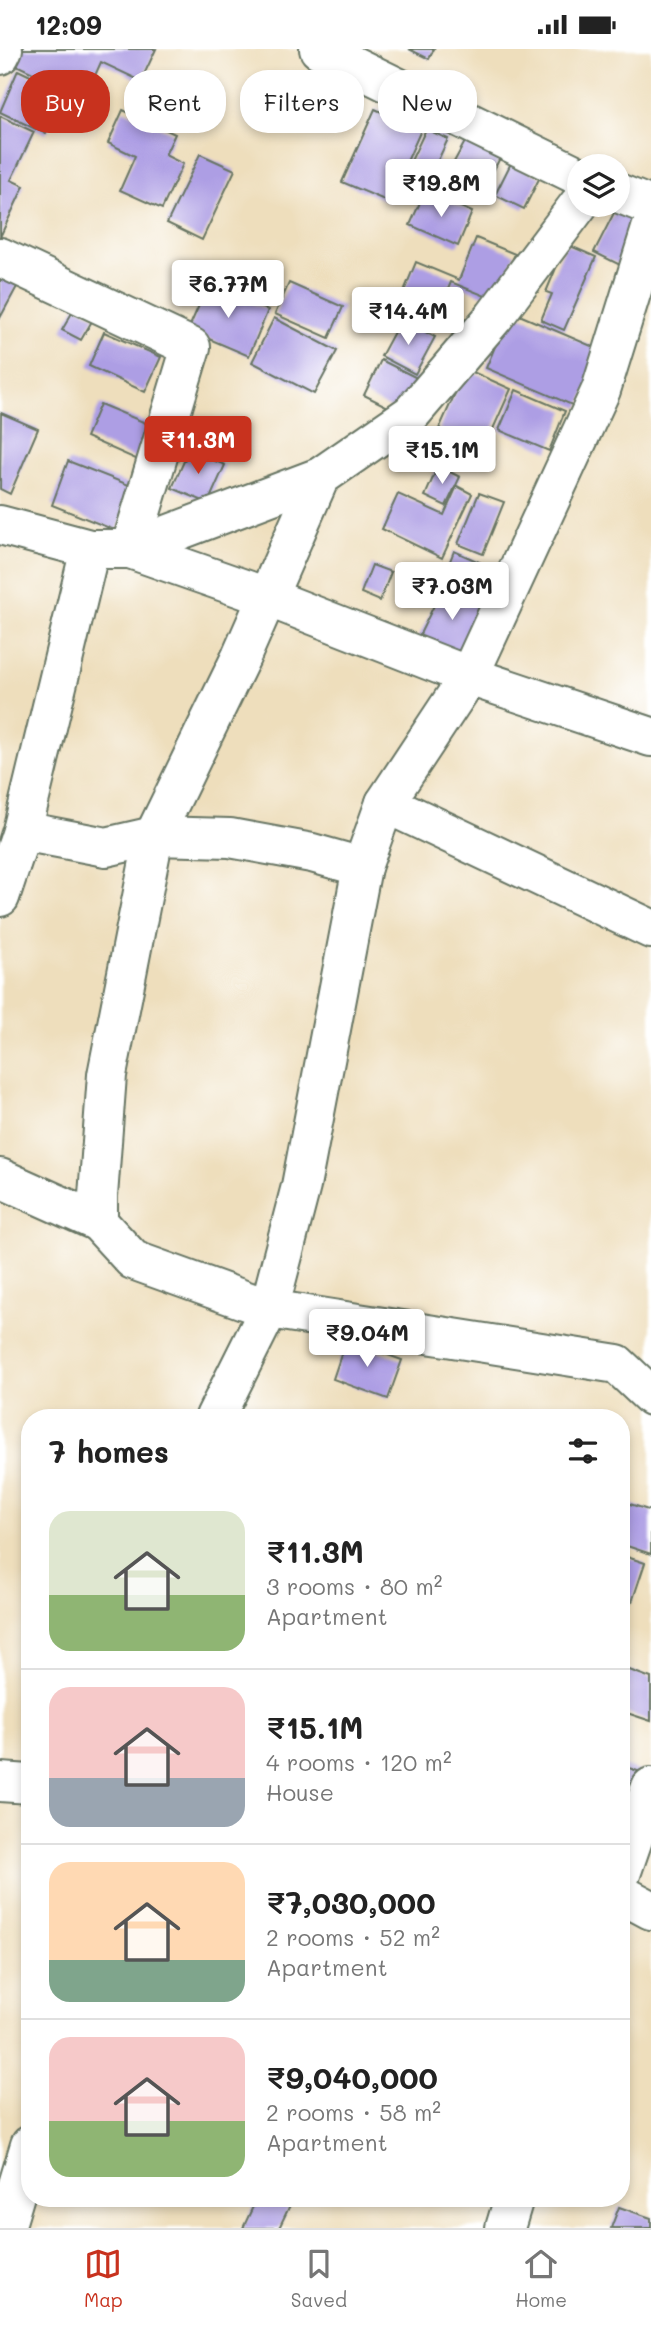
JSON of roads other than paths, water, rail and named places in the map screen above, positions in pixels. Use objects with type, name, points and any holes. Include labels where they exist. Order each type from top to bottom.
[{"type":"street","points":[[0,55],[3,49]]},
{"type":"street","points":[[319,49],[567,170]]},
{"type":"street","points":[[630,198],[651,206]]},
{"type":"street","points":[[130,549],[320,477],[411,414],[494,317],[569,217]]},
{"type":"street","points":[[219,1409],[269,1309],[302,1186],[362,867],[385,803],[469,676],[601,390],[651,229]]},
{"type":"street","points":[[0,257],[191,347],[130,549]]},
{"type":"street","points":[[98,1223],[107,1075],[154,836],[241,657],[320,477]]},
{"type":"street","points":[[0,525],[90,549],[130,549],[267,597],[469,676],[651,737]]},
{"type":"street","points":[[0,897],[22,831],[90,549]]},
{"type":"street","points":[[385,803],[651,929]]},
{"type":"street","points":[[22,831],[106,847],[154,836],[230,838],[312,853],[362,867]]},
{"type":"street","points":[[0,1178],[98,1223],[133,1260],[269,1309],[617,1364],[651,1396]]},
{"type":"street","points":[[0,1782],[21,1783]]},
{"type":"street","points":[[630,1848],[651,1787]]},
{"type":"street","points":[[630,1899],[651,1910]]},
{"type":"street","points":[[5,2228],[21,2175]]},
{"type":"street","points":[[505,2228],[511,2207]]}]
